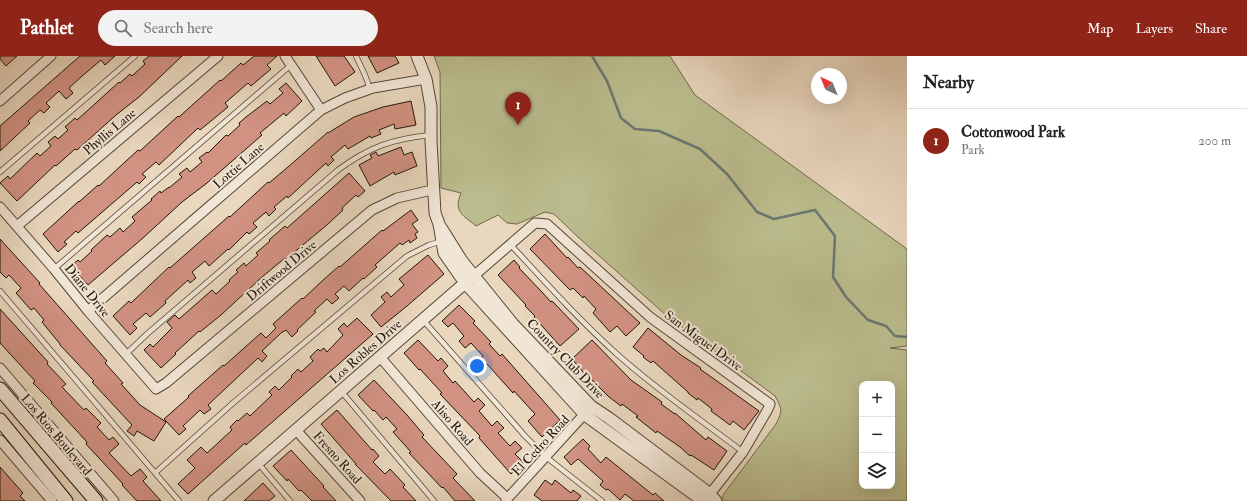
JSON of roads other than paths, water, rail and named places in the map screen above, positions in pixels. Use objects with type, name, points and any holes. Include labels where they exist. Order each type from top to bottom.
[{"type":"main road","name":"Los Rios Boulevard","points":[[0,389],[96,501]]},
{"type":"main road","points":[[0,420],[66,501]]},
{"type":"street","points":[[0,101],[51,56]]},
{"type":"street","name":"Phyllis Lane","points":[[17,226],[218,56]]},
{"type":"street","points":[[285,56],[321,110]]},
{"type":"street","name":"Country Club Drive","points":[[417,56],[426,79],[431,107],[432,190],[435,213],[439,224],[444,253],[465,283],[588,411],[709,499]]},
{"type":"street","name":"Lottie Lane","points":[[88,311],[321,110],[345,98],[370,89],[426,79]]},
{"type":"street","name":"Driftwood Drive","points":[[156,389],[166,383],[372,210],[397,198],[432,190]]},
{"type":"street","name":"Diane Drive","points":[[0,207],[156,389]]},
{"type":"street","name":"Los Robles Drive","points":[[214,501],[535,223]]},
{"type":"street","name":"San Miguel Drive","points":[[535,223],[547,224],[650,316],[770,404],[743,452],[709,499]]},
{"type":"street","name":"Country Club Drive","points":[[439,224],[453,244],[462,261],[513,324],[588,411]]},
{"type":"street","name":"Aliso Road","points":[[380,357],[480,473],[506,497],[507,500]]},
{"type":"street","name":"Los Rios Boulevard","points":[[0,368],[114,501]]},
{"type":"street","name":"El Cedro Road","points":[[507,500],[588,411]]},
{"type":"street","name":"Fresno Road","points":[[296,430],[360,501]]},
{"type":"street","points":[[0,440],[52,501]]},
{"type":"lane","points":[[0,172],[135,56]]},
{"type":"lane","points":[[356,56],[370,89]]},
{"type":"lane","points":[[54,269],[291,65]]},
{"type":"lane","points":[[126,354],[177,308],[353,158],[385,143],[413,136],[431,135]]},
{"type":"lane","points":[[155,473],[233,403],[407,256],[429,245],[442,241]]},
{"type":"lane","points":[[510,244],[616,354],[668,396],[743,452]]},
{"type":"lane","points":[[0,291],[179,501]]},
{"type":"lane","points":[[423,320],[520,431],[546,457],[602,501]]},
{"type":"lane","points":[[340,391],[434,501]]},
{"type":"lane","points":[[258,463],[290,501]]},
{"type":"waterway","points":[[592,56],[607,81],[621,118],[635,129],[659,131],[700,149],[727,174],[757,212],[774,219],[815,210],[835,236],[833,277],[846,297],[868,320],[886,326],[895,336],[907,337]]},
{"type":"place","name":"Cottonwood Park","points":[[518,125]]}]
